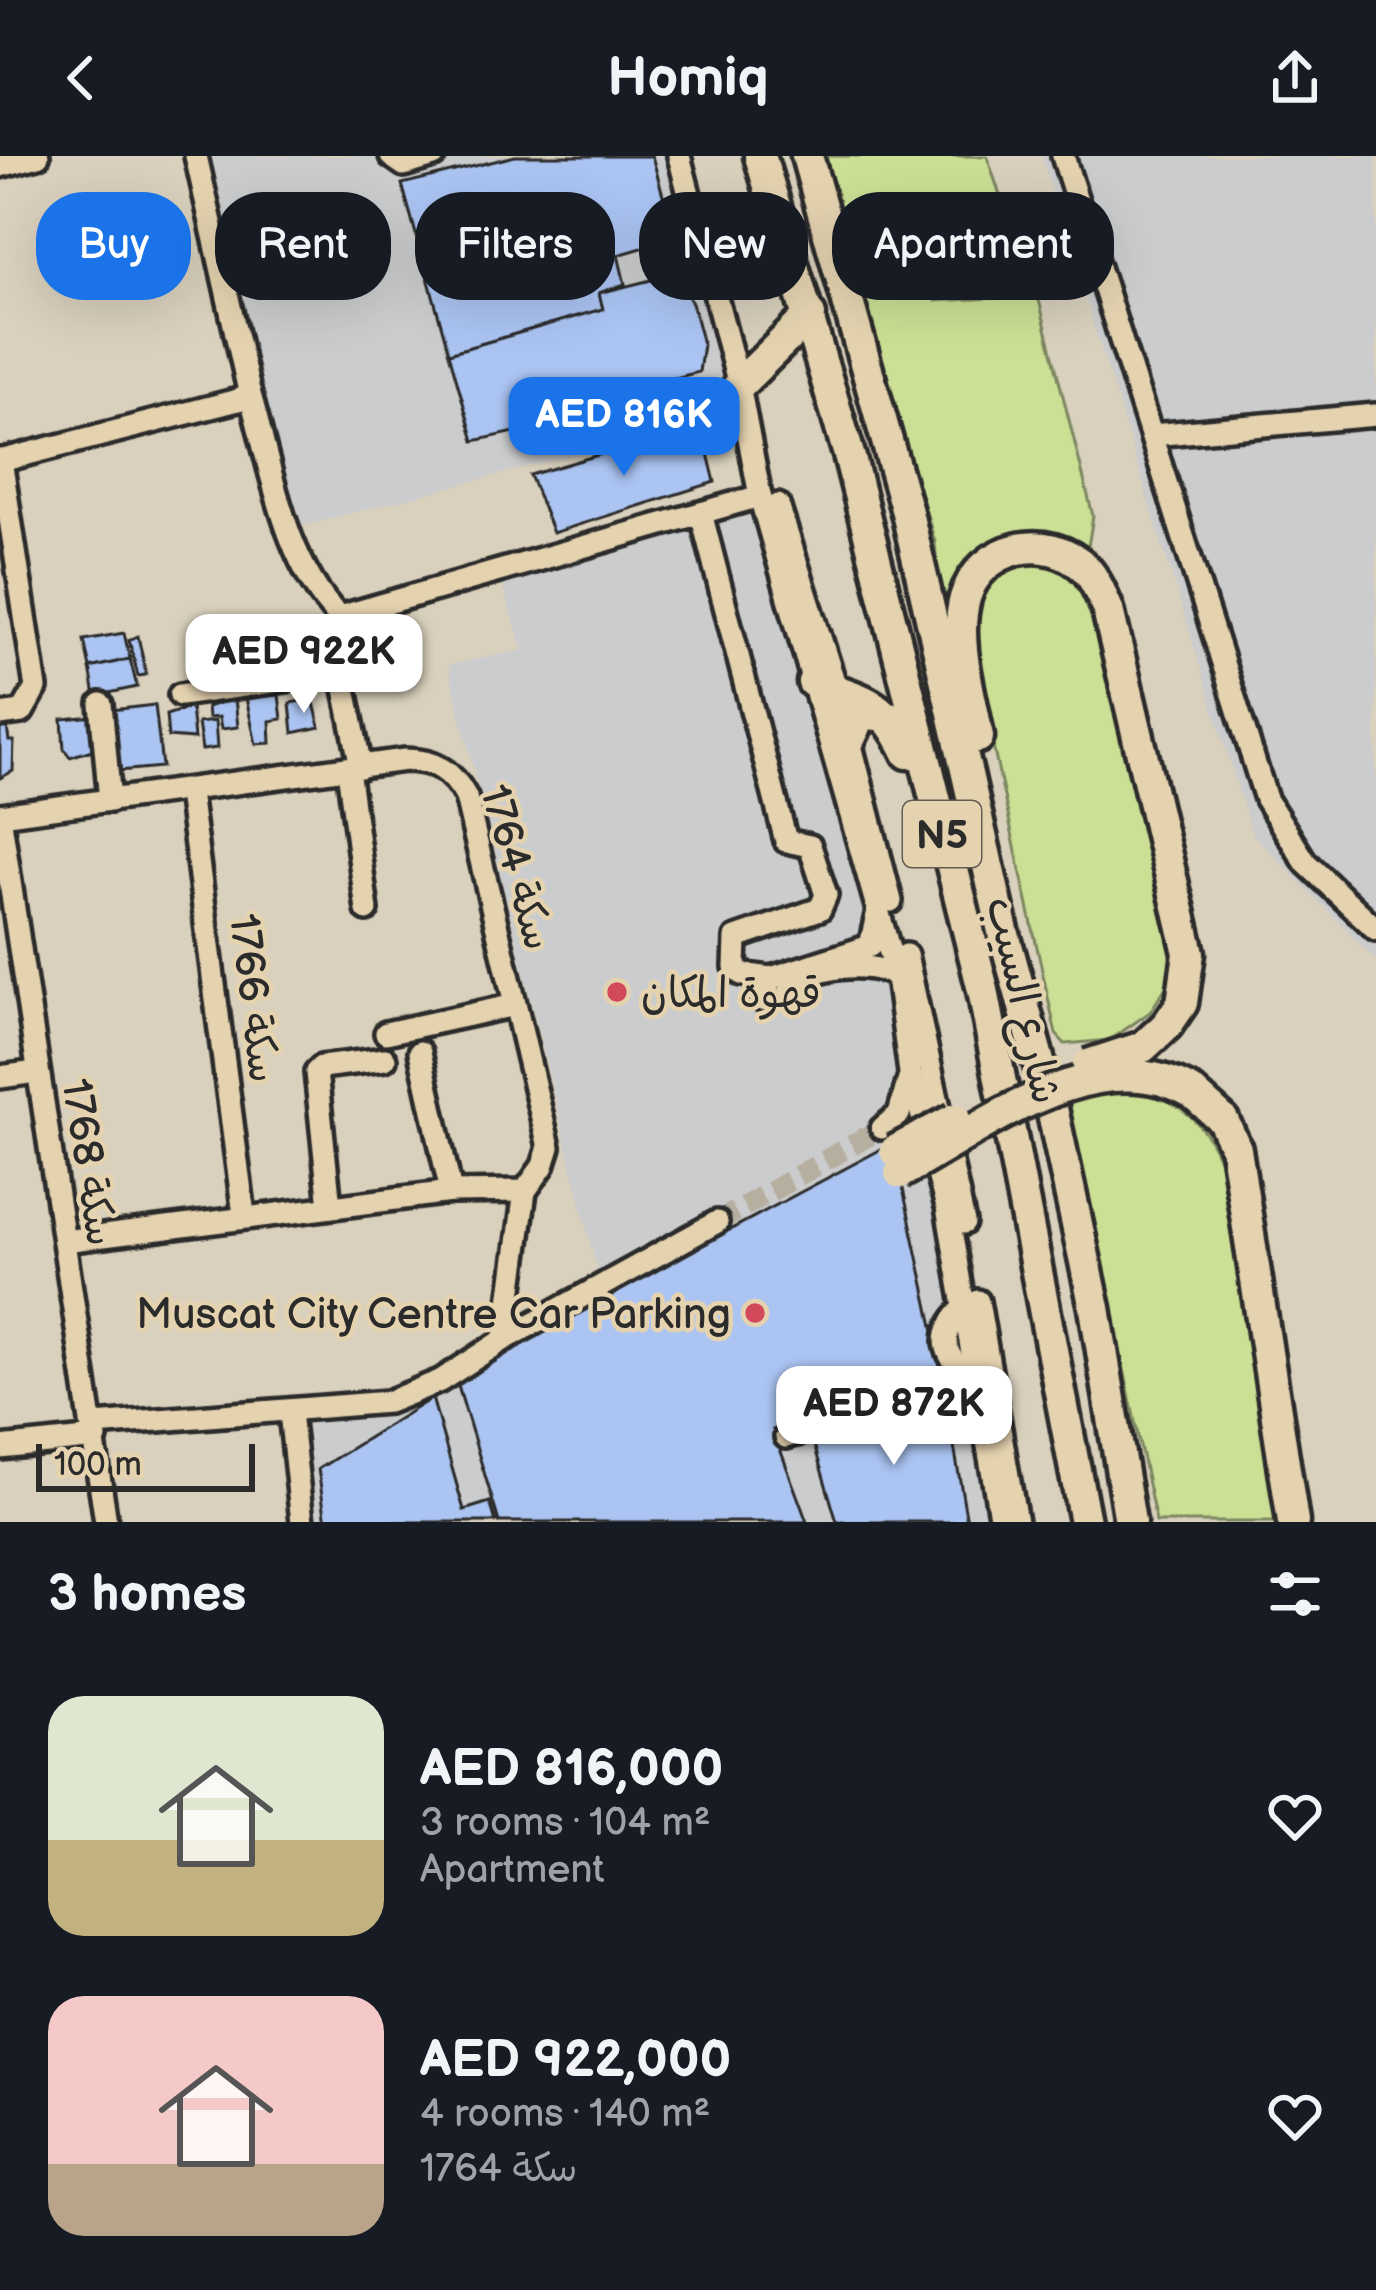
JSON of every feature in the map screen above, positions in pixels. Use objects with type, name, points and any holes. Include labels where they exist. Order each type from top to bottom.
[{"type":"highway","name":"شارع السيب","points":[[760,156],[810,315],[992,1035],[1085,1522]]},
{"type":"highway","name":"شارع السيب","points":[[807,156],[907,512],[1002,927],[1053,1113],[1095,1307],[1130,1522]]},
{"type":"highway","points":[[739,385],[810,315]]},
{"type":"highway","points":[[890,1145],[1006,1093],[1143,1047],[1182,1003],[1189,953],[1113,632],[1084,568],[1048,548],[1023,548],[990,560],[967,592],[962,614],[1006,902],[1002,927]]},
{"type":"highway","points":[[825,686],[874,702],[891,718],[936,813]]},
{"type":"highway","points":[[849,741],[862,713],[872,710],[891,718]]},
{"type":"highway","points":[[890,1145],[1011,1110],[1077,1085],[1135,1074],[1193,1093],[1223,1120],[1236,1149],[1293,1522]]},
{"type":"highway","points":[[1095,1307],[1122,1393],[1149,1522]]},
{"type":"street","points":[[0,166],[38,156]]},
{"type":"street","points":[[196,156],[249,391],[296,549],[318,596],[339,617]]},
{"type":"street","points":[[391,156],[404,164],[434,156]]},
{"type":"street","points":[[679,156],[825,686],[897,977],[910,1073],[890,1145]]},
{"type":"street","points":[[1063,156],[1266,799],[1314,873],[1376,929]]},
{"type":"street","points":[[739,385],[760,496],[825,686],[849,741],[932,1118],[982,1377],[1001,1522]]},
{"type":"street","points":[[0,715],[22,712],[36,688],[0,460],[242,399],[249,391]]},
{"type":"street","points":[[1152,435],[1376,415]]},
{"type":"street","points":[[339,617],[760,496]]},
{"type":"street","points":[[701,513],[786,841],[810,846],[826,895],[820,909],[736,938],[735,967],[742,974],[780,985],[872,964],[897,977]]},
{"type":"street","points":[[339,617],[335,640],[354,768],[367,910]]},
{"type":"street","points":[[180,695],[342,672]]},
{"type":"street","points":[[100,704],[110,801]]},
{"type":"street","name":"سكة 1764","points":[[0,815],[418,760],[434,763],[457,780],[466,797],[549,1147],[525,1191]]},
{"type":"street","name":"سكة 1766","points":[[189,792],[244,1215]]},
{"type":"street","name":"سكة 1768","points":[[0,815],[11,968],[36,1072],[106,1522]]},
{"type":"street","points":[[762,1000],[780,985],[870,946],[877,903]]},
{"type":"street","points":[[386,1033],[515,1005]]},
{"type":"street","points":[[420,1052],[451,1192]]},
{"type":"street","points":[[330,1206],[316,1072],[321,1067],[386,1059]]},
{"type":"street","points":[[0,1077],[36,1072]]},
{"type":"street","points":[[910,1073],[932,1118],[965,1307],[1016,1522]]},
{"type":"street","points":[[890,1145],[932,1118]]},
{"type":"street","points":[[64,1241],[451,1192],[525,1191],[506,1339]]},
{"type":"street","points":[[0,1448],[95,1431],[402,1397],[440,1381],[719,1216]]},
{"type":"street","points":[[786,1437],[982,1377]]},
{"type":"street","points":[[290,1412],[302,1522]]},
{"type":"shaded area","points":[[196,156],[679,156],[689,192],[639,192],[639,300],[719,300],[818,626],[920,1010],[1016,1522],[302,1522],[290,1412],[388,1402],[599,1277],[448,665],[523,650],[499,575],[760,495],[727,415],[294,528],[234,300],[391,300],[391,192],[215,192],[215,228]]},
{"type":"shaded area","points":[[1041,156],[1376,156],[1376,960],[1252,833],[1086,300],[1114,300],[1114,192],[1052,192]]},
{"type":"green space","points":[[821,156],[987,156],[999,192],[832,192]]},
{"type":"green space","points":[[864,300],[1039,300],[1093,516],[1087,553],[1044,534],[1003,538],[970,562],[948,604],[939,593],[935,542]]},
{"type":"green space","points":[[1034,556],[1060,564],[1088,592],[1177,928],[1173,976],[1150,1012],[1110,1040],[1065,1044],[1056,1034],[975,664],[972,610],[987,577]]},
{"type":"green space","points":[[1139,1088],[1190,1116],[1208,1137],[1221,1165],[1278,1522],[1156,1522],[1067,1097]]},
{"type":"building","points":[[515,156],[652,156],[662,192],[639,192],[639,249],[618,255],[625,284],[615,287],[615,192],[415,192],[415,231],[402,184]]},
{"type":"building","points":[[639,283],[639,300],[690,300],[703,344],[699,372],[662,381],[667,399],[474,441],[449,353],[603,309],[601,300],[615,300],[615,289]]},
{"type":"building","points":[[434,300],[601,300],[603,309],[449,353]]},
{"type":"building","points":[[701,425],[715,482],[553,533],[530,475]]},
{"type":"building","points":[[289,628],[298,668],[263,671],[265,649],[269,648],[265,633]]},
{"type":"building","points":[[124,633],[130,659],[90,668],[84,640]]},
{"type":"building","points":[[138,636],[146,674],[138,676],[129,640]]},
{"type":"building","points":[[232,641],[253,642],[259,673],[241,677]]},
{"type":"building","points":[[130,659],[137,687],[95,696],[90,668]]},
{"type":"building","points":[[226,665],[231,682],[198,686],[196,672]]},
{"type":"building","points":[[279,695],[282,719],[270,721],[271,743],[256,744],[246,698]]},
{"type":"building","points":[[235,698],[238,727],[221,729],[219,717],[208,718],[207,707]]},
{"type":"building","points":[[313,699],[320,727],[293,733],[290,703]]},
{"type":"building","points":[[155,705],[162,767],[118,771],[111,710]]},
{"type":"building","points":[[191,707],[194,739],[168,737],[166,715]]},
{"type":"building","points":[[95,716],[92,750],[70,757],[64,749],[62,719]]},
{"type":"building","points":[[215,721],[217,748],[202,750],[198,723]]},
{"type":"building","points":[[7,727],[9,741],[14,741],[13,771],[0,778],[0,728]]},
{"type":"building","name":"Muscat City Centre Car Parking","points":[[893,1143],[943,1372],[773,1430],[807,1522],[499,1522],[455,1376]]},
{"type":"building","points":[[888,1394],[893,1411],[904,1408],[906,1416],[947,1405],[967,1522],[837,1522],[814,1445],[855,1432],[853,1423],[863,1419],[859,1403]]},
{"type":"building","points":[[432,1398],[464,1510],[490,1502],[496,1522],[326,1522],[318,1469]]},
{"type":"tunnel","points":[[717,1222],[882,1128]]},
{"type":"place","name":"قهوة المكان","points":[[617,992]]},
{"type":"place","name":"Muscat City Centre Car Parking","points":[[755,1313]]}]
